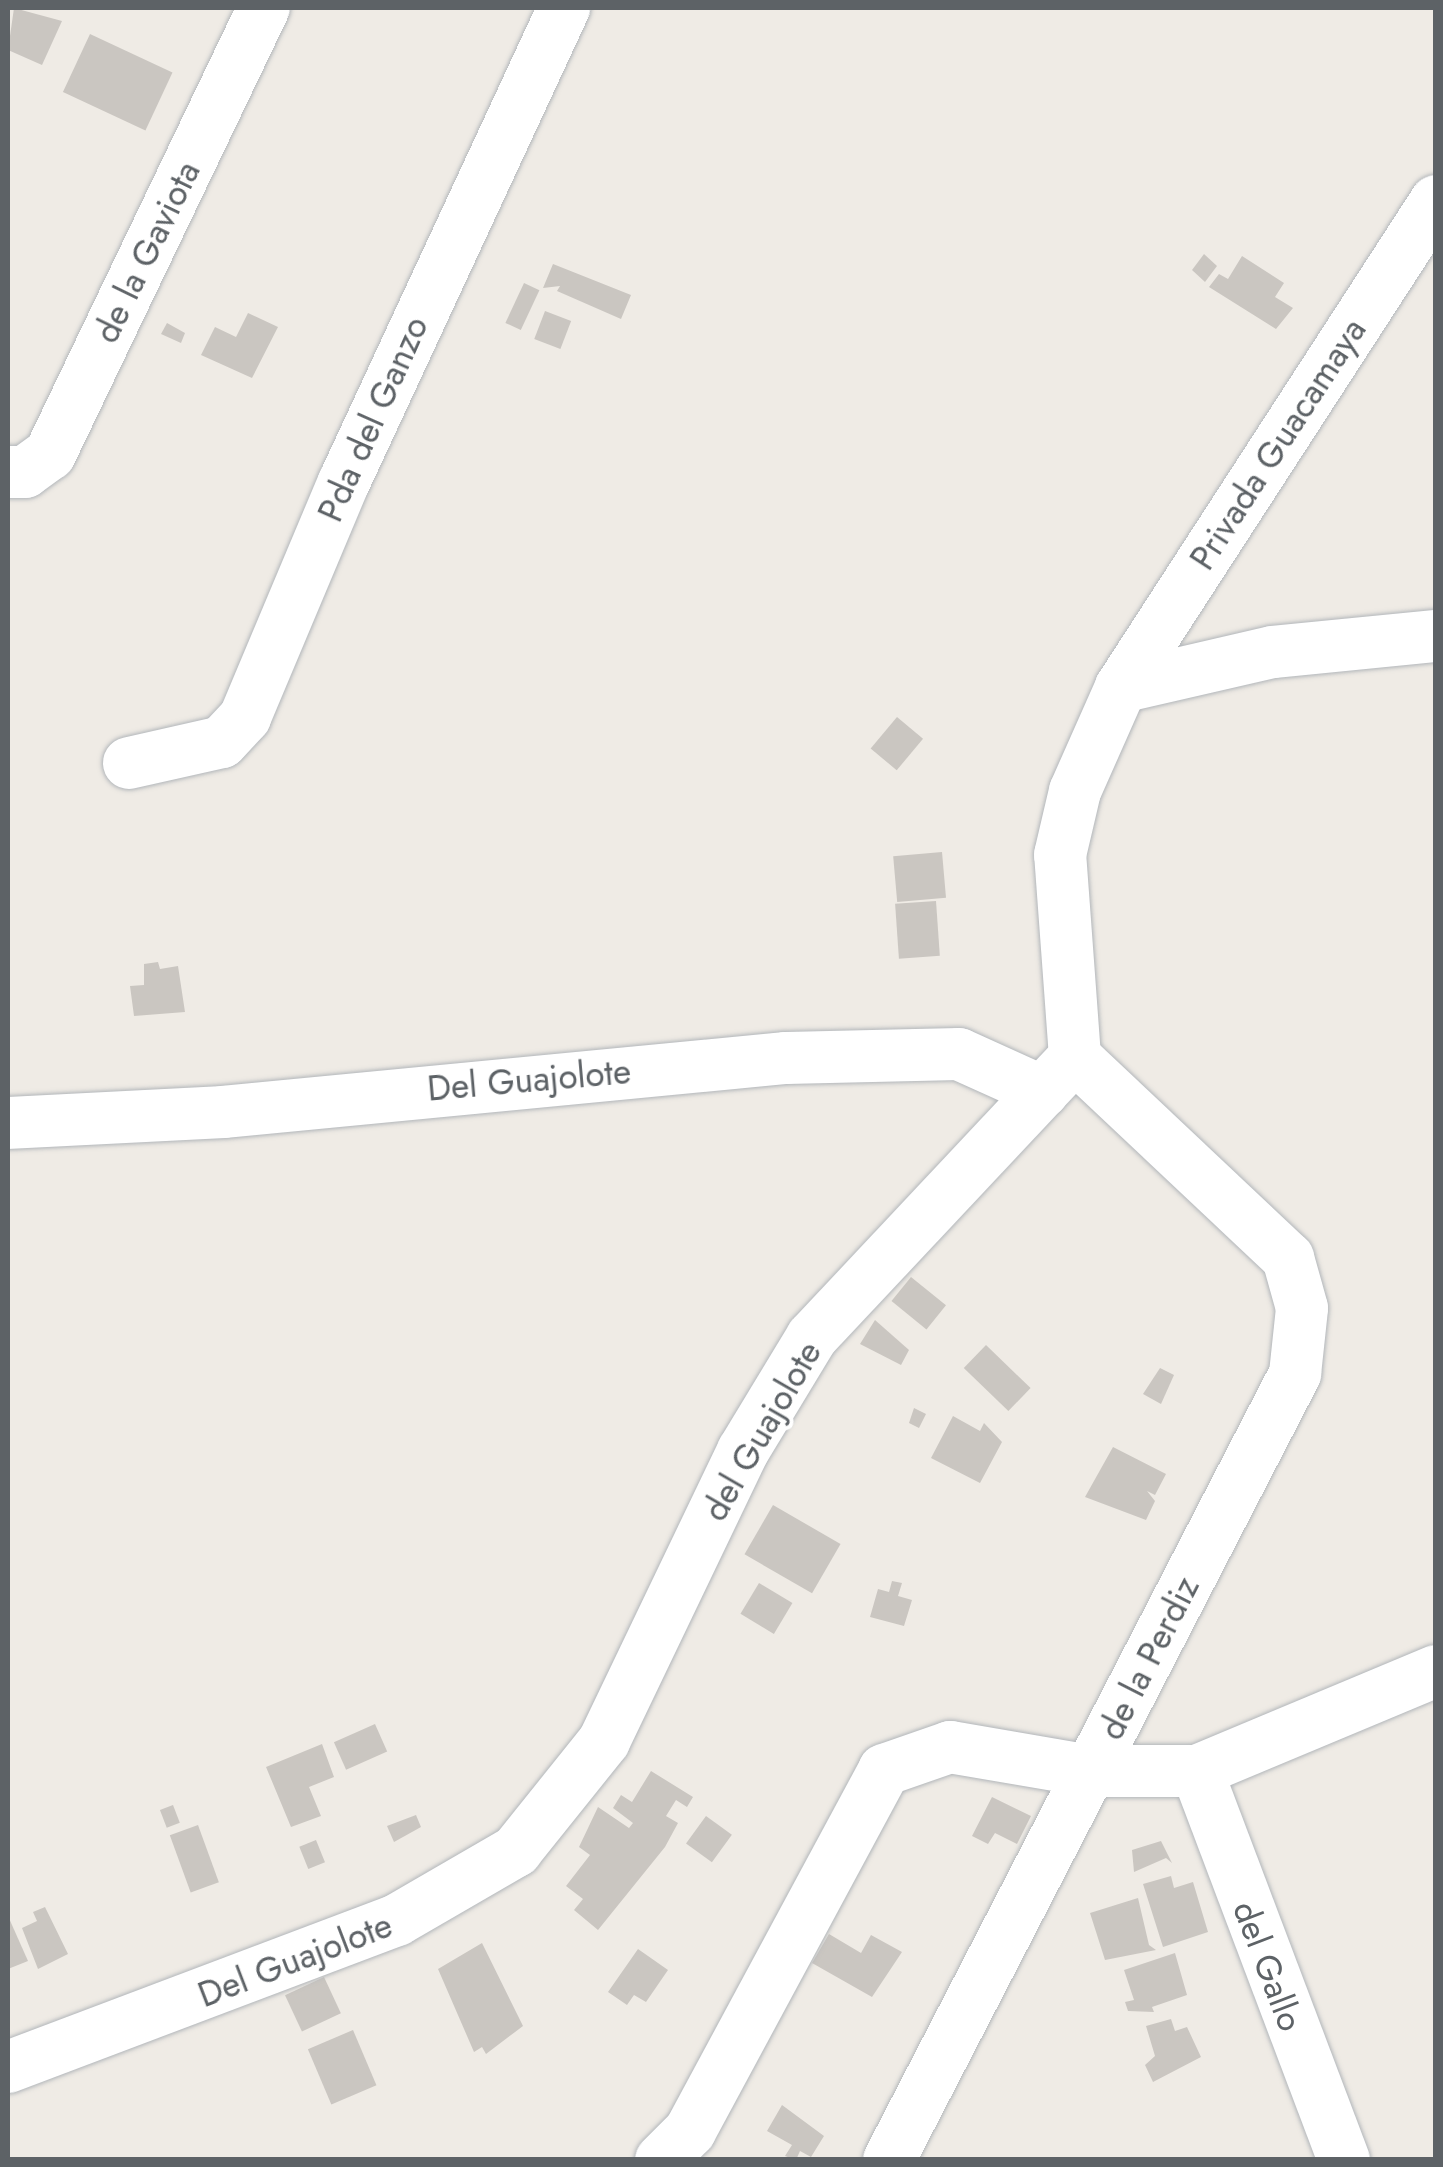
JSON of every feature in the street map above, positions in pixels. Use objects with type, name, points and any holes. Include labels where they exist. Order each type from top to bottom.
[{"type":"street","name":"de la Gaviota","points":[[8,472],[24,472],[50,454],[264,8]]},
{"type":"street","name":"Pda del Ganzo","points":[[128,763],[222,742],[245,717],[360,446],[564,8]]},
{"type":"street","name":"Privada Guacamaya","points":[[1059,1075],[1060,855],[1074,791],[1120,687],[1436,201]]},
{"type":"street","points":[[1120,687],[1273,652],[1436,636]]},
{"type":"street","name":"Del Guajolote","points":[[8,1122],[223,1112],[786,1058],[960,1054],[1059,1075]]},
{"type":"street","name":"de la Perdiz","points":[[661,2160],[690,2131],[884,1770],[950,1747],[1091,1771],[1295,1374],[1302,1308],[1288,1258],[1059,1075]]},
{"type":"street","name":"del Guajolote","points":[[556,1808],[604,1741],[743,1451],[812,1337],[1059,1075]]},
{"type":"street","points":[[889,2160],[1091,1771],[1196,1771],[1436,1671]]},
{"type":"street","name":"del Gallo","points":[[1196,1771],[1344,2160]]},
{"type":"street","name":"Del Guajolote","points":[[8,2067],[397,1920],[516,1851],[556,1808]]},
{"type":"building","points":[[14,8],[62,21],[42,65],[8,50]]},
{"type":"building","points":[[90,34],[172,72],[145,130],[63,92]]},
{"type":"building","points":[[1204,254],[1217,266],[1205,282],[1192,270]]},
{"type":"building","points":[[1242,256],[1284,283],[1275,297],[1293,308],[1276,329],[1209,287],[1219,274],[1228,279]]},
{"type":"building","points":[[553,264],[631,295],[621,319],[557,291],[560,286],[543,288]]},
{"type":"building","points":[[524,283],[539,290],[521,330],[505,323]]},
{"type":"building","points":[[545,311],[571,321],[560,349],[534,339]]},
{"type":"building","points":[[248,313],[278,327],[252,378],[201,355],[215,327],[236,337]]},
{"type":"building","points":[[167,323],[185,333],[181,343],[161,334]]},
{"type":"building","points":[[897,717],[923,739],[897,770],[871,748]]},
{"type":"building","points":[[942,852],[946,898],[897,902],[893,856]]},
{"type":"building","points":[[936,901],[940,956],[899,959],[895,904]]},
{"type":"building","points":[[158,962],[160,969],[178,966],[185,1012],[134,1016],[130,986],[144,985],[144,964]]},
{"type":"building","points":[[911,1277],[946,1305],[926,1329],[891,1301]]},
{"type":"building","points":[[875,1320],[909,1350],[901,1365],[860,1344]]},
{"type":"building","points":[[986,1345],[1031,1388],[1008,1411],[964,1368]]},
{"type":"building","points":[[1160,1368],[1174,1375],[1161,1404],[1143,1394]]},
{"type":"building","points":[[914,1408],[926,1414],[919,1428],[909,1423]]},
{"type":"building","points":[[953,1416],[980,1431],[984,1423],[1002,1442],[980,1483],[931,1458]]},
{"type":"building","points":[[1113,1447],[1166,1474],[1155,1495],[1147,1491],[1155,1501],[1146,1520],[1085,1497]]},
{"type":"building","points":[[773,1505],[841,1544],[812,1593],[744,1554]]},
{"type":"building","points":[[892,1581],[902,1583],[898,1596],[912,1600],[904,1626],[870,1617],[878,1589],[889,1592]]},
{"type":"building","points":[[759,1583],[792,1603],[774,1634],[740,1614]]},
{"type":"building","points":[[375,1724],[387,1751],[346,1770],[334,1742]]},
{"type":"building","points":[[322,1744],[334,1777],[309,1787],[321,1816],[291,1827],[266,1767]]},
{"type":"building","points":[[651,1771],[693,1797],[687,1807],[676,1800],[666,1816],[678,1823],[665,1847],[598,1930],[574,1910],[583,1899],[566,1886],[590,1855],[579,1847],[598,1807],[629,1828],[633,1823],[613,1808],[621,1795],[632,1802]]},
{"type":"building","points":[[992,1797],[1031,1816],[1017,1844],[995,1833],[988,1844],[972,1836]]},
{"type":"building","points":[[173,1805],[180,1823],[167,1828],[160,1810]]},
{"type":"building","points":[[416,1815],[421,1827],[394,1842],[387,1826]]},
{"type":"building","points":[[706,1816],[732,1835],[712,1862],[686,1844]]},
{"type":"building","points":[[198,1825],[219,1882],[191,1893],[170,1835]]},
{"type":"building","points":[[316,1840],[325,1862],[308,1869],[299,1847]]},
{"type":"building","points":[[1161,1841],[1172,1863],[1166,1858],[1134,1872],[1132,1850]]},
{"type":"building","points":[[1171,1876],[1174,1888],[1193,1882],[1208,1932],[1163,1947],[1143,1884]]},
{"type":"building","points":[[1138,1898],[1149,1945],[1156,1950],[1105,1960],[1090,1913]]},
{"type":"building","points":[[45,1907],[68,1954],[38,1969],[22,1928],[37,1921],[33,1912]]},
{"type":"building","points":[[8,1916],[28,1961],[8,1969]]},
{"type":"building","points":[[829,1934],[861,1953],[871,1935],[902,1952],[872,1997],[812,1963]]},
{"type":"building","points":[[482,1943],[523,2026],[486,2054],[482,2047],[474,2052],[438,1969]]},
{"type":"building","points":[[638,1949],[668,1970],[646,2002],[634,1995],[627,2005],[608,1992]]},
{"type":"building","points":[[1175,1953],[1187,1995],[1152,2007],[1154,2012],[1128,2011],[1125,2002],[1134,2000],[1124,1970]]},
{"type":"building","points":[[324,1977],[341,2013],[302,2031],[285,1995]]},
{"type":"building","points":[[1171,2019],[1175,2031],[1187,2027],[1201,2057],[1153,2082],[1145,2065],[1155,2056],[1146,2026]]},
{"type":"building","points":[[353,2030],[376,2085],[331,2104],[308,2049]]},
{"type":"building","points":[[782,2105],[824,2136],[811,2157],[800,2151],[796,2160],[785,2156],[792,2145],[767,2131]]}]
